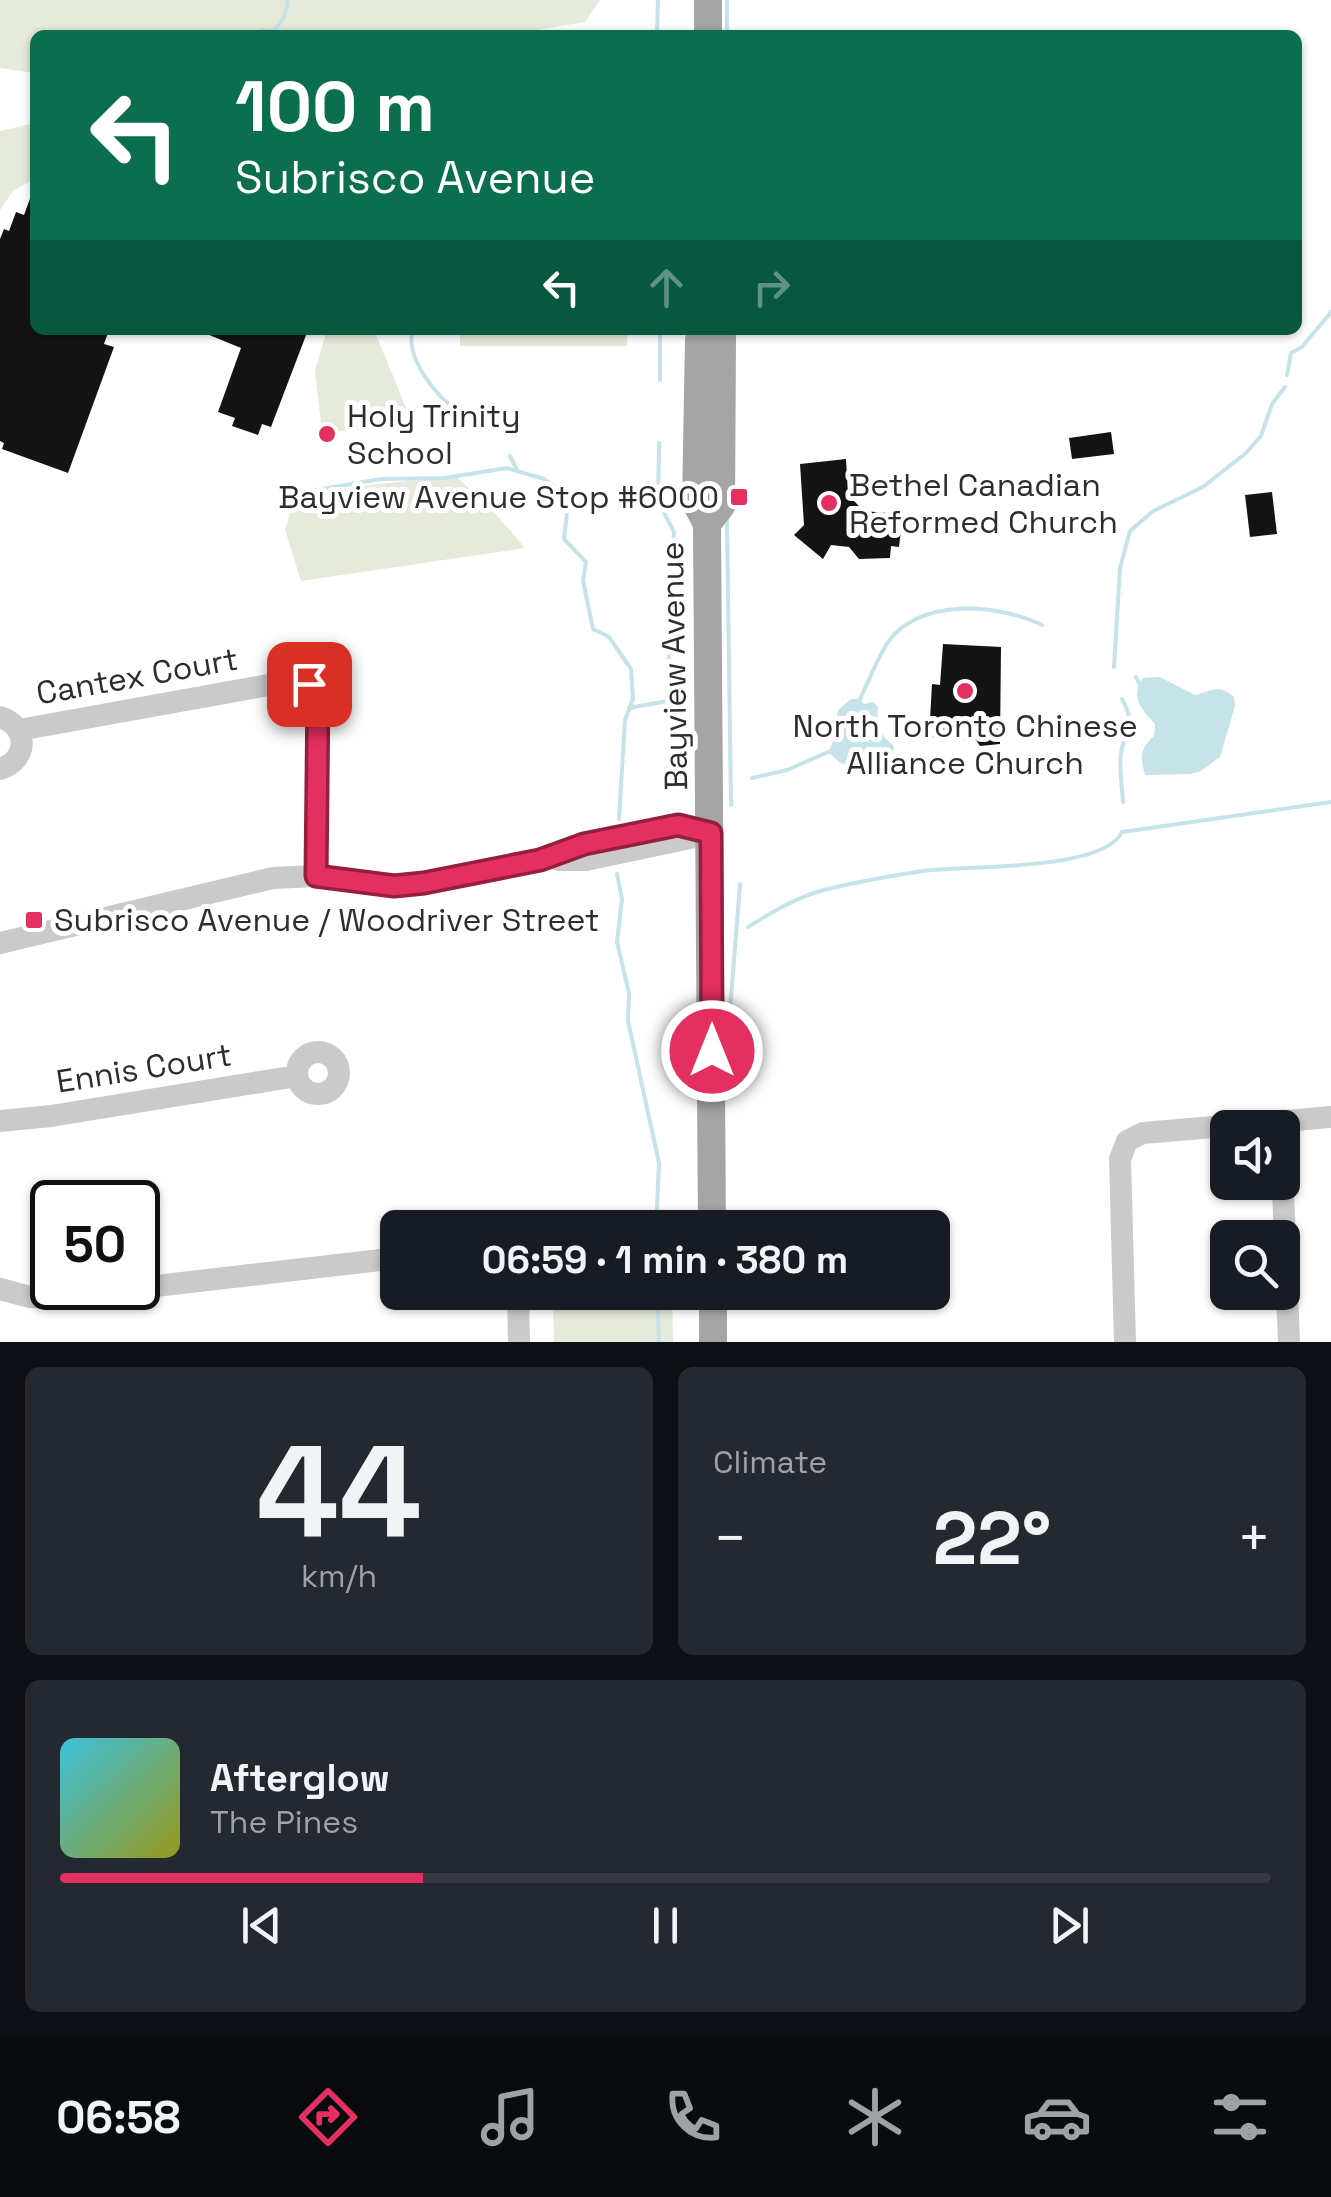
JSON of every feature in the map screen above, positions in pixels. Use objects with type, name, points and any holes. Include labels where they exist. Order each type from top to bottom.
[{"type":"main road","points":[[708,0],[708,30]]},
{"type":"main road","name":"Bayview Avenue","points":[[702,335],[696,503],[707,524],[712,1210]]},
{"type":"main road","name":"Bayview Avenue","points":[[707,524],[721,506],[721,335]]},
{"type":"main road","points":[[713,1310],[713,1342]]},
{"type":"street","name":"Cantex Court","points":[[10,724],[296,680],[309,684],[318,692],[316,876]]},
{"type":"street","name":"Cantex Court","points":[[0,769],[20,756],[22,738],[10,724]]},
{"type":"street","points":[[0,943],[274,878],[316,876],[409,885],[540,860],[586,860],[711,833]]},
{"type":"street","name":"Ennis Court","points":[[0,1120],[51,1116],[298,1076]]},
{"type":"street","points":[[1300,1121],[1331,1117]]},
{"type":"street","points":[[1125,1342],[1120,1159],[1126,1142],[1141,1133],[1210,1129]]},
{"type":"street","points":[[1283,1200],[1289,1342]]},
{"type":"street","points":[[0,1289],[30,1298],[51,1298],[380,1260]]},
{"type":"street","points":[[518,1310],[519,1342]]},
{"type":"green space","points":[[0,0],[600,0],[585,22],[537,30],[30,30],[30,72],[0,68]]},
{"type":"green space","points":[[30,124],[30,182],[13,191],[0,210],[0,131]]},
{"type":"green space","points":[[326,335],[376,335],[414,427],[322,432],[315,370]]},
{"type":"green space","points":[[460,335],[627,335],[627,346],[460,346]]},
{"type":"green space","points":[[455,476],[489,506],[525,548],[301,581],[285,530],[296,493]]},
{"type":"green space","points":[[553,1310],[672,1310],[673,1342],[554,1342]]},
{"type":"water","points":[[1160,677],[1195,695],[1220,689],[1234,697],[1235,706],[1220,757],[1201,771],[1145,775],[1142,753],[1154,736],[1155,724],[1142,708],[1137,691],[1143,678]]},
{"type":"water","points":[[851,699],[860,699],[864,704],[873,702],[878,707],[880,729],[894,746],[890,764],[883,772],[867,775],[865,769],[840,763],[828,752],[838,710]]},
{"type":"building","points":[[30,199],[30,335],[107,335],[104,344],[114,347],[68,473],[2,449],[4,443],[0,441],[0,239],[4,229],[9,231],[16,212],[24,215]]},
{"type":"building","points":[[209,335],[306,335],[271,427],[262,424],[258,435],[232,426],[235,418],[218,412],[241,348]]},
{"type":"building","points":[[1111,432],[1114,454],[1072,459],[1069,438]]},
{"type":"building","name":"Bethel Canadian Reformed Church","points":[[846,459],[848,495],[864,511],[898,514],[899,547],[891,546],[890,558],[859,559],[849,547],[831,545],[823,559],[794,535],[804,525],[800,464]]},
{"type":"building","points":[[1272,492],[1277,534],[1250,537],[1245,495]]},
{"type":"building","name":"North Toronto Chinese Alliance Church","points":[[943,644],[1001,647],[1000,744],[980,746],[976,740],[929,737],[932,684],[940,685]]},
{"type":"waterway","points":[[272,30],[285,14],[287,0]]},
{"type":"waterway","points":[[657,30],[658,0]]},
{"type":"waterway","points":[[727,0],[727,30]]},
{"type":"waterway","points":[[1287,375],[1291,353],[1302,347],[1331,312]]},
{"type":"waterway","points":[[412,335],[418,364],[442,397],[464,414],[493,418]]},
{"type":"waterway","points":[[660,335],[660,380]]},
{"type":"waterway","points":[[1114,667],[1120,568],[1130,531],[1153,511],[1203,487],[1246,453],[1261,436],[1272,404],[1285,387]]},
{"type":"waterway","points":[[629,708],[667,701],[674,532],[658,501],[659,443]]},
{"type":"waterway","points":[[510,456],[517,470]]},
{"type":"waterway","points":[[309,491],[381,479],[444,478],[507,468],[544,479],[557,488],[568,505],[564,539],[586,562],[583,581],[593,629],[609,637],[631,669],[633,699],[625,720],[619,819]]},
{"type":"waterway","points":[[727,520],[731,805]]},
{"type":"waterway","points":[[860,699],[888,642],[902,627],[920,617],[940,611],[983,609],[1042,625]]},
{"type":"waterway","points":[[1136,677],[1139,683]]},
{"type":"waterway","points":[[1122,699],[1129,721],[1120,759],[1123,802]]},
{"type":"waterway","points":[[752,778],[787,770],[828,752]]},
{"type":"waterway","points":[[748,927],[804,897],[848,884],[923,871],[1061,860],[1110,845],[1122,832],[1331,802]]},
{"type":"waterway","points":[[617,874],[622,899],[617,942],[629,993],[628,1021],[659,1163],[657,1210]]},
{"type":"waterway","points":[[725,1073],[740,884]]},
{"type":"waterway","points":[[658,1310],[659,1342]]},
{"type":"place","name":"Holy Trinity School","points":[[327,434]]},
{"type":"place","name":"Bayview Avenue Stop #6000","points":[[739,497]]},
{"type":"place","name":"Bethel Canadian Reformed Church","points":[[829,503]]},
{"type":"place","name":"North Toronto Chinese Alliance Church","points":[[965,691]]},
{"type":"place","name":"Subrisco Avenue / Woodriver Street","points":[[34,920]]},
{"type":"route","points":[[309,684],[318,692],[316,876],[394,886],[424,883],[540,860],[584,844],[678,825],[711,833],[712,1051]]}]
